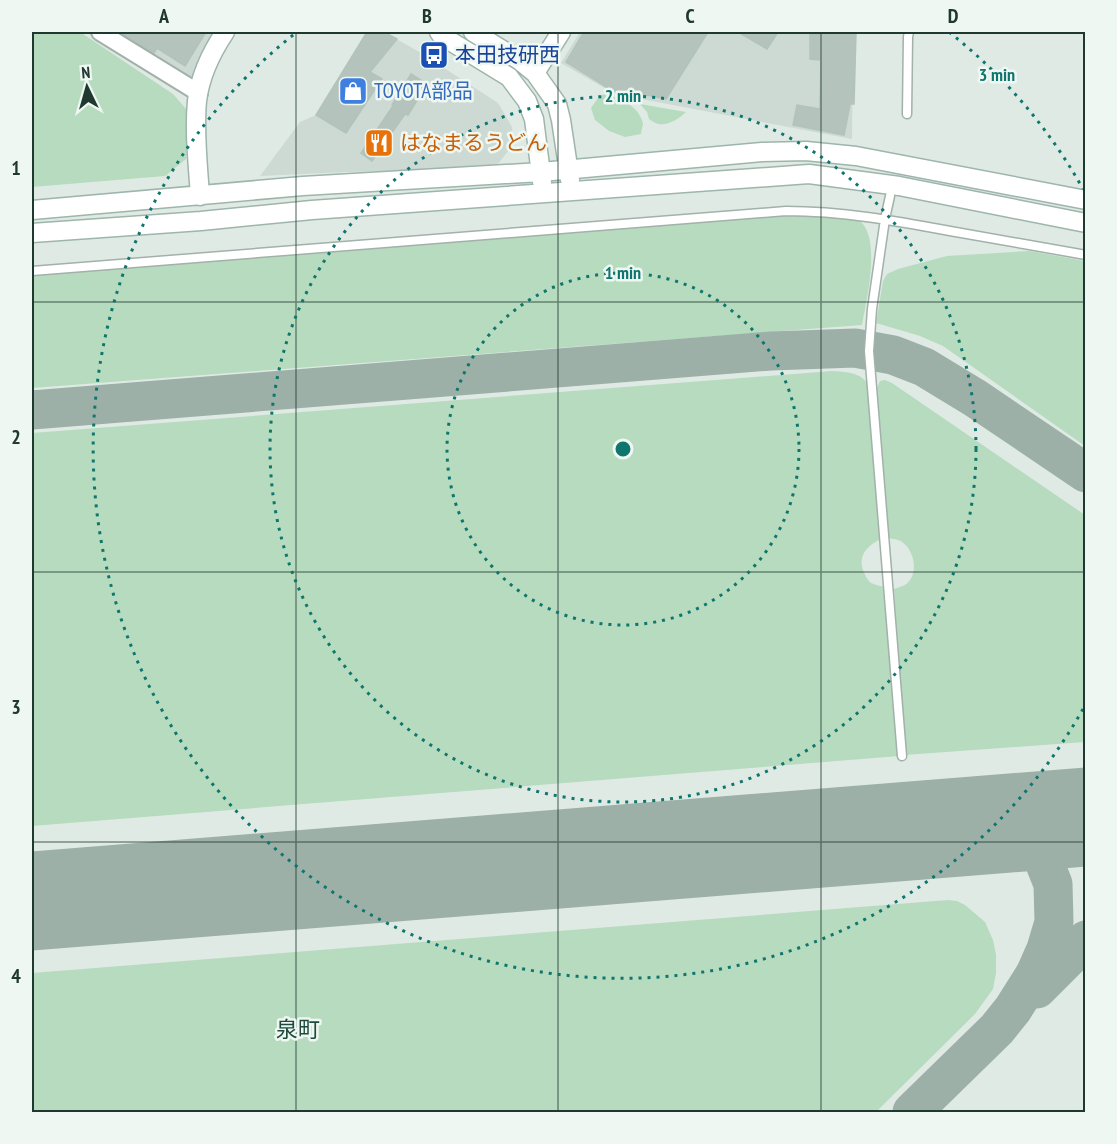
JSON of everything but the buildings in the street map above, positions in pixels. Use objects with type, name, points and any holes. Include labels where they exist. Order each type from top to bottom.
[{"type":"street","points":[[100,32],[199,93]]},
{"type":"street","points":[[200,196],[196,122],[199,93],[210,56],[225,32]]},
{"type":"street","points":[[438,32],[509,77],[527,100],[534,119],[544,193]]},
{"type":"street","points":[[472,32],[519,60],[534,73],[557,104],[571,191]]},
{"type":"street","points":[[534,73],[561,32]]},
{"type":"street","points":[[32,210],[303,186],[541,172],[806,150],[856,156],[1086,200]]},
{"type":"street","points":[[32,233],[809,174],[899,186],[1086,223]]},
{"type":"lane","points":[[908,114],[909,32]]},
{"type":"lane","points":[[890,196],[872,309],[869,351],[902,756]]},
{"type":"lane","points":[[32,272],[786,211],[820,211],[885,219],[1086,255]]},
{"type":"shaded area","points":[[104,32],[218,32],[196,91]]},
{"type":"shaded area","points":[[367,32],[384,32],[498,103],[512,127],[513,145],[494,169],[260,176],[300,122],[316,115]]},
{"type":"shaded area","points":[[580,32],[853,32],[852,139],[615,94],[561,63]]},
{"type":"green space","points":[[32,32],[80,32],[173,94],[187,110],[186,159],[165,176],[32,187]]},
{"type":"green space","points":[[604,94],[622,101],[638,112],[643,124],[641,134],[625,137],[609,131],[595,120],[591,108]]},
{"type":"green space","points":[[640,104],[686,112],[670,123],[658,124],[649,119],[647,112]]},
{"type":"green space","points":[[812,213],[851,217],[864,225],[869,237],[871,267],[862,325],[32,388],[32,275]]},
{"type":"green space","points":[[1030,251],[1085,261],[1085,446],[943,346],[920,336],[876,323],[883,281],[887,274],[947,256]]},
{"type":"green space","points":[[832,371],[857,375],[868,384],[879,540],[865,552],[862,565],[865,576],[870,582],[885,587],[899,756],[32,826],[32,433]]},
{"type":"green space","points":[[885,380],[1085,515],[1085,742],[905,755],[894,589],[908,582],[914,565],[906,545],[899,540],[888,538],[876,391],[880,381]]},
{"type":"green space","points":[[948,900],[965,905],[985,922],[993,940],[996,955],[993,989],[975,1014],[876,1112],[32,1112],[32,973]]},
{"type":"taxiway","points":[[32,410],[771,351],[855,348],[893,355],[924,367],[975,398],[1086,473]]},
{"type":"taxiway","points":[[912,1112],[997,1029],[1013,1009],[1035,974],[1054,922],[1053,884],[1043,859],[1023,840],[995,828],[970,826]]},
{"type":"taxiway","points":[[1037,989],[1086,940]]},
{"type":"runway","points":[[32,901],[1086,817]]},
{"type":"place","name":"本田技研西","points":[[434,55]]},
{"type":"place","name":"TOYOTA部品","points":[[353,91]]},
{"type":"place","name":"はなまるうどん","points":[[379,143]]},
{"type":"district","name":"泉町","points":[[298,1029]]}]
